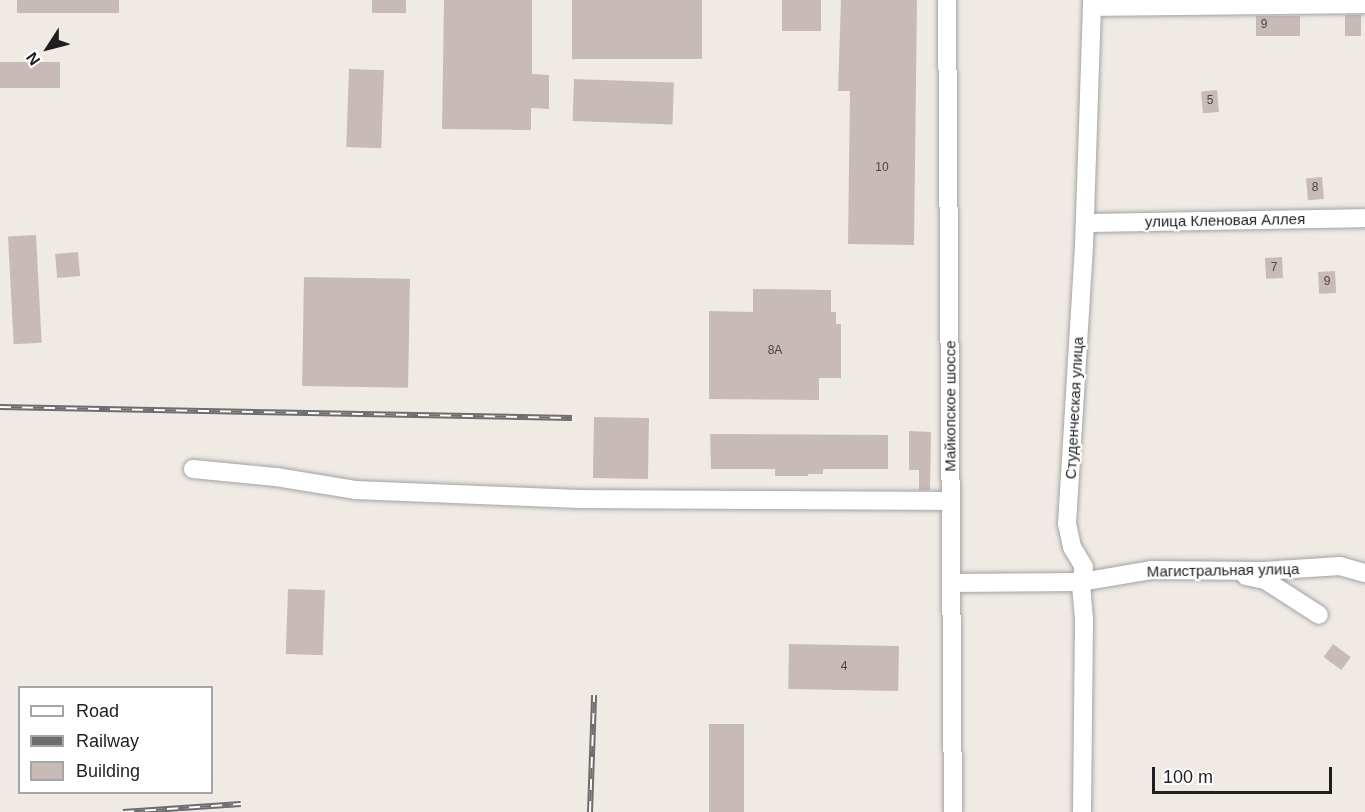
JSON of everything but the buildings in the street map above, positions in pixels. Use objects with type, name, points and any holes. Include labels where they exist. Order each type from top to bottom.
[{"type":"street","name":"Майкопское шоссе","points":[[947,0],[952,812]]},
{"type":"street","points":[[1092,3],[1365,4]]},
{"type":"street","name":"Студенческая улица","points":[[1082,812],[1084,619],[1081,582],[1084,567],[1072,546],[1067,524],[1085,223],[1092,3]]},
{"type":"street","name":"улица Кленовая Аллея","points":[[1085,223],[1365,218]]},
{"type":"street","points":[[193,469],[276,477],[355,490],[579,499],[951,501]]},
{"type":"street","name":"Магистральная улица","points":[[951,582],[1081,582],[1151,570],[1263,571],[1340,566],[1365,573]]},
{"type":"street","points":[[1212,570],[1264,580],[1319,615]]},
{"type":"railway","points":[[0,407],[572,418]]},
{"type":"railway","points":[[590,812],[594,695]]},
{"type":"railway","points":[[123,812],[241,804]]}]
